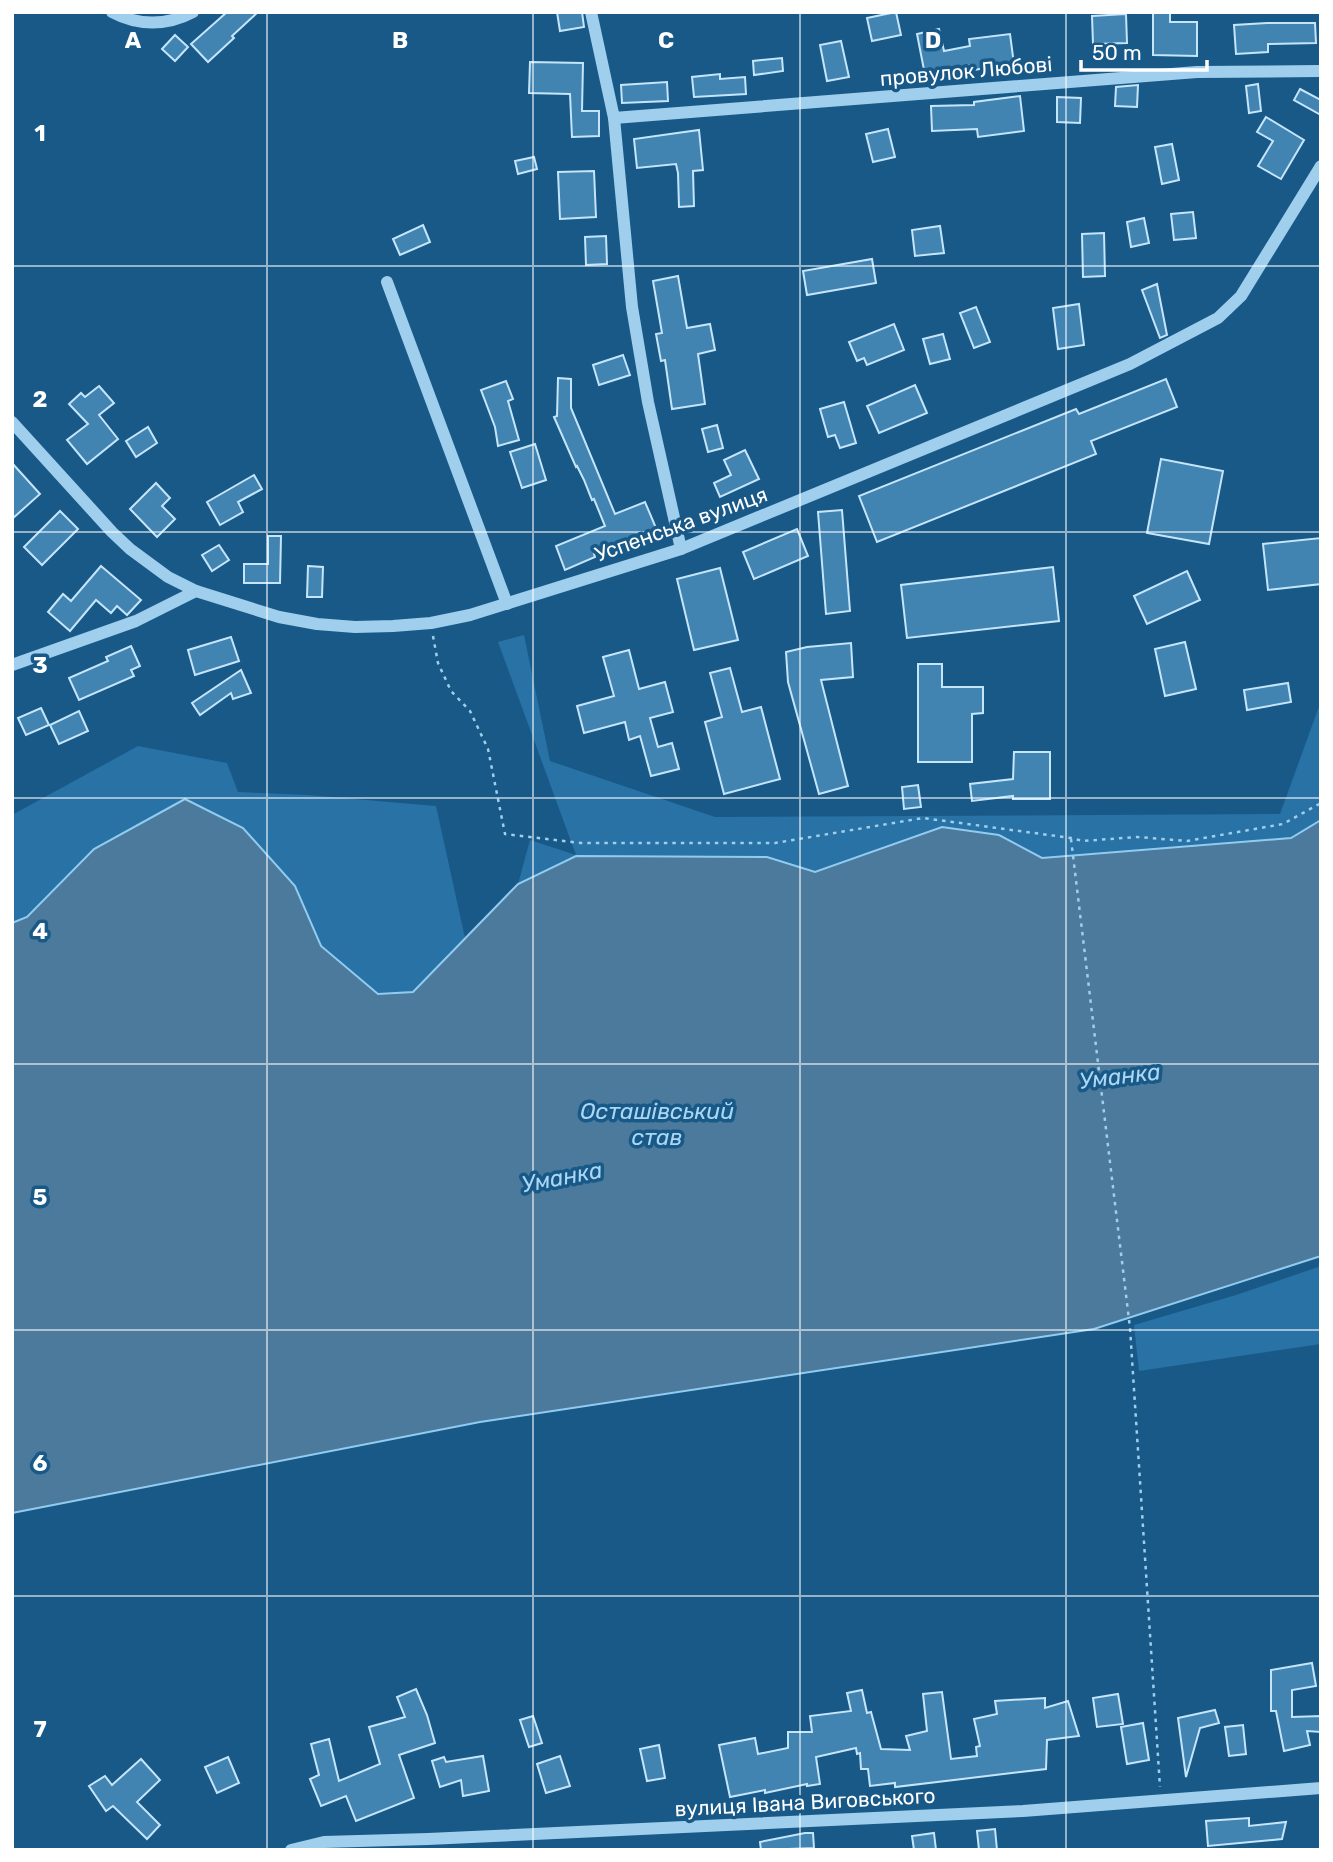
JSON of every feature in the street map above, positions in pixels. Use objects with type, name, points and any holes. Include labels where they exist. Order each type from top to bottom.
[{"type":"street","points":[[112,12],[136,22],[153,23],[170,21],[193,12]]},
{"type":"street","points":[[591,12],[614,118],[632,307],[648,402],[681,549]]},
{"type":"street","name":"провулок Любові","points":[[614,118],[1197,72],[1321,71]]},
{"type":"street","name":"Успенська вулиця","points":[[12,422],[121,541],[168,577],[197,591],[242,607],[317,624],[380,627],[470,615],[681,549],[1130,364],[1219,318],[1241,296],[1321,166]]},
{"type":"street","points":[[387,282],[507,604]]},
{"type":"street","points":[[12,665],[136,621],[197,591]]},
{"type":"street","name":"вулиця Івана Виговського","points":[[290,1850],[324,1842],[366,1845],[1009,1811],[1321,1788]]},
{"type":"path","points":[[431,622],[438,663],[451,691],[470,711],[488,749],[505,834],[581,843],[775,843],[923,818],[1083,841],[1137,837],[1187,841],[1283,824],[1321,803]]},
{"type":"path","points":[[1071,838],[1130,1328],[1161,1801]]},
{"type":"shaded area","points":[[524,635],[550,761],[715,817],[1280,814],[1321,701],[1321,820],[1292,838],[1042,858],[999,835],[942,827],[815,872],[767,857],[577,856],[518,884],[530,840],[576,855],[498,642]]},
{"type":"shaded area","points":[[138,746],[227,763],[238,792],[436,806],[465,938],[413,992],[377,994],[321,946],[295,886],[94,849],[27,917],[12,923],[12,815]]},
{"type":"shaded area","points":[[1321,1266],[1321,1344],[1139,1371],[1134,1325]]},
{"type":"water","name":"Осташівський став","points":[[185,799],[243,828],[295,886],[321,946],[378,994],[413,992],[518,884],[576,856],[767,857],[815,872],[942,827],[999,835],[1042,858],[1291,838],[1321,820],[1321,1256],[1094,1329],[480,1422],[12,1513],[12,923],[27,917],[94,849]]},
{"type":"building","points":[[227,12],[258,12],[208,62],[191,44]]},
{"type":"building","points":[[557,12],[582,12],[584,27],[560,31]]},
{"type":"building","points":[[896,12],[901,35],[872,41],[867,18]]},
{"type":"building","points":[[1153,12],[1170,12],[1170,22],[1197,22],[1197,56],[1153,55]]},
{"type":"building","points":[[1126,14],[1127,43],[1093,44],[1092,16]]},
{"type":"building","points":[[1315,23],[1316,43],[1268,44],[1268,52],[1236,54],[1234,25]]},
{"type":"building","points":[[939,29],[944,51],[970,46],[969,39],[1010,34],[1014,64],[973,70],[972,65],[925,75],[917,34]]},
{"type":"building","points":[[175,35],[188,47],[175,61],[162,49]]},
{"type":"building","points":[[841,41],[849,77],[827,81],[820,45]]},
{"type":"building","points":[[782,58],[783,71],[754,75],[753,61]]},
{"type":"building","points":[[530,62],[583,63],[582,111],[599,111],[599,136],[572,137],[570,94],[529,93]]},
{"type":"building","points":[[720,74],[720,79],[745,77],[746,94],[694,97],[692,77]]},
{"type":"building","points":[[667,82],[668,101],[622,103],[621,85]]},
{"type":"building","points":[[1258,84],[1261,111],[1249,113],[1246,86]]},
{"type":"building","points":[[1138,85],[1137,107],[1115,106],[1116,87]]},
{"type":"building","points":[[1300,89],[1321,100],[1321,115],[1294,100]]},
{"type":"building","points":[[1020,96],[1024,131],[978,137],[977,129],[932,131],[931,106],[974,105],[974,102]]},
{"type":"building","points":[[1057,97],[1081,98],[1080,123],[1057,122]]},
{"type":"building","points":[[1266,117],[1304,140],[1281,179],[1258,166],[1273,141],[1257,132]]},
{"type":"building","points":[[888,129],[895,157],[873,162],[866,134]]},
{"type":"building","points":[[699,130],[703,170],[693,171],[694,206],[679,207],[676,164],[637,168],[634,139]]},
{"type":"building","points":[[1172,144],[1179,180],[1162,184],[1155,147]]},
{"type":"building","points":[[534,157],[537,169],[518,174],[515,161]]},
{"type":"building","points":[[594,171],[596,217],[560,219],[558,172]]},
{"type":"building","points":[[1193,212],[1196,238],[1174,240],[1171,214]]},
{"type":"building","points":[[1144,218],[1149,243],[1131,247],[1127,222]]},
{"type":"building","points":[[423,225],[430,242],[400,255],[393,239]]},
{"type":"building","points":[[940,226],[944,253],[915,256],[912,230]]},
{"type":"building","points":[[1104,233],[1105,276],[1083,277],[1082,234]]},
{"type":"building","points":[[606,236],[607,264],[586,265],[585,237]]},
{"type":"building","points":[[872,259],[876,283],[807,295],[803,271]]},
{"type":"building","points":[[678,276],[687,328],[710,324],[715,350],[698,354],[705,404],[672,409],[665,360],[661,361],[656,334],[662,333],[653,281]]},
{"type":"building","points":[[1157,284],[1167,335],[1160,338],[1142,290]]},
{"type":"building","points":[[1079,304],[1084,345],[1058,349],[1053,308]]},
{"type":"building","points":[[976,307],[990,342],[974,348],[960,313]]},
{"type":"building","points":[[894,324],[904,350],[867,365],[864,358],[857,361],[849,342]]},
{"type":"building","points":[[943,334],[950,359],[930,364],[923,339]]},
{"type":"building","points":[[623,355],[630,375],[599,385],[593,365]]},
{"type":"building","points":[[558,378],[571,379],[571,408],[615,514],[645,502],[656,528],[594,554],[595,557],[565,570],[556,546],[605,526],[554,417],[557,416]]},
{"type":"building","points":[[1166,379],[1177,407],[1091,441],[1096,454],[877,542],[859,496],[1076,409],[1079,414]]},
{"type":"building","points":[[506,381],[513,399],[508,401],[519,440],[498,446],[495,427],[481,390]]},
{"type":"building","points":[[915,385],[927,413],[879,433],[867,406]]},
{"type":"building","points":[[99,386],[114,403],[99,415],[118,439],[87,464],[67,440],[88,424],[69,404],[81,393],[85,397]]},
{"type":"building","points":[[844,402],[856,443],[840,448],[835,435],[828,437],[820,409]]},
{"type":"building","points":[[717,425],[723,448],[708,452],[702,429]]},
{"type":"building","points":[[148,427],[157,443],[136,457],[126,441]]},
{"type":"building","points":[[535,444],[546,480],[522,488],[510,452]]},
{"type":"building","points":[[745,450],[759,479],[720,497],[714,483],[731,475],[724,460]]},
{"type":"building","points":[[1161,459],[1223,471],[1209,544],[1147,533]]},
{"type":"building","points":[[12,463],[40,494],[12,519]]},
{"type":"building","points":[[254,475],[262,489],[238,502],[243,512],[220,525],[207,502]]},
{"type":"building","points":[[156,483],[170,498],[162,506],[175,519],[157,537],[130,509]]},
{"type":"building","points":[[842,510],[850,611],[826,614],[818,512]]},
{"type":"building","points":[[60,511],[78,529],[42,565],[24,547]]},
{"type":"building","points":[[797,529],[808,556],[754,579],[743,552]]},
{"type":"building","points":[[268,536],[281,536],[280,583],[244,583],[244,564],[268,564]]},
{"type":"building","points":[[1321,538],[1321,584],[1268,590],[1263,544]]},
{"type":"building","points":[[219,545],[229,560],[212,571],[202,555]]},
{"type":"building","points":[[101,566],[141,600],[127,615],[117,606],[111,613],[96,600],[70,631],[48,612],[63,594],[71,601]]},
{"type":"building","points":[[308,566],[323,567],[322,597],[307,597]]},
{"type":"building","points":[[1053,567],[1059,621],[907,638],[901,585]]},
{"type":"building","points":[[720,568],[738,640],[694,650],[677,579]]},
{"type":"building","points":[[1187,571],[1200,600],[1147,624],[1134,596]]},
{"type":"building","points":[[231,637],[239,661],[195,675],[188,650]]},
{"type":"building","points":[[1185,642],[1196,689],[1165,696],[1155,649]]},
{"type":"building","points":[[851,643],[853,677],[821,680],[848,786],[819,794],[788,682],[786,652]]},
{"type":"building","points":[[131,646],[140,666],[131,670],[134,676],[79,700],[69,678],[108,661],[106,657]]},
{"type":"building","points":[[629,650],[639,689],[665,682],[673,712],[650,718],[658,747],[672,743],[679,769],[651,776],[640,736],[629,740],[625,722],[584,733],[577,706],[614,696],[603,657]]},
{"type":"building","points":[[918,664],[942,664],[942,687],[983,687],[983,713],[972,714],[972,762],[918,762]]},
{"type":"building","points":[[730,668],[742,712],[761,707],[780,779],[724,794],[705,722],[722,717],[710,673]]},
{"type":"building","points":[[241,670],[251,693],[233,699],[231,693],[200,715],[192,703]]},
{"type":"building","points":[[1288,683],[1291,702],[1247,710],[1244,690]]},
{"type":"building","points":[[41,708],[49,725],[26,735],[18,718]]},
{"type":"building","points":[[79,711],[88,731],[59,744],[50,725]]},
{"type":"building","points":[[1014,752],[1050,752],[1050,799],[1013,799],[1013,796],[972,801],[970,784],[1013,779]]},
{"type":"building","points":[[918,785],[921,807],[904,809],[902,787]]},
{"type":"building","points":[[1312,1663],[1316,1686],[1292,1690],[1292,1717],[1321,1716],[1321,1732],[1307,1731],[1310,1745],[1284,1751],[1276,1711],[1271,1711],[1271,1670]]},
{"type":"building","points":[[416,1689],[435,1743],[399,1755],[414,1798],[356,1821],[346,1796],[321,1806],[310,1779],[319,1775],[311,1744],[329,1739],[339,1781],[380,1764],[369,1727],[405,1717],[397,1697]]},
{"type":"building","points":[[862,1690],[867,1713],[871,1712],[881,1749],[910,1750],[906,1736],[927,1731],[923,1694],[942,1692],[951,1759],[977,1756],[976,1747],[980,1746],[974,1719],[997,1714],[995,1701],[1045,1698],[1045,1708],[1068,1701],[1079,1736],[1047,1740],[1046,1769],[895,1787],[895,1783],[870,1786],[868,1769],[861,1769],[860,1753],[857,1754],[856,1748],[816,1757],[820,1784],[730,1797],[719,1745],[755,1738],[758,1754],[788,1748],[788,1732],[812,1732],[810,1716],[851,1711],[847,1693]]},
{"type":"building","points":[[1118,1694],[1123,1724],[1097,1727],[1093,1698]]},
{"type":"building","points":[[1215,1710],[1219,1723],[1200,1728],[1186,1777],[1178,1718]]},
{"type":"building","points":[[533,1716],[542,1743],[529,1747],[520,1720]]},
{"type":"building","points":[[1143,1723],[1149,1760],[1127,1764],[1121,1727]]},
{"type":"building","points":[[1243,1725],[1246,1754],[1229,1756],[1225,1727]]},
{"type":"building","points":[[659,1745],[665,1778],[647,1781],[640,1749]]},
{"type":"building","points":[[483,1756],[489,1791],[463,1796],[461,1780],[440,1787],[432,1761],[444,1757],[446,1762]]},
{"type":"building","points":[[560,1756],[570,1786],[546,1793],[537,1764]]},
{"type":"building","points":[[228,1757],[239,1783],[217,1793],[205,1767]]},
{"type":"building","points":[[141,1759],[160,1780],[137,1802],[160,1825],[147,1839],[113,1806],[106,1811],[89,1786],[105,1776],[112,1785]]},
{"type":"building","points":[[1249,1818],[1249,1826],[1286,1822],[1282,1839],[1208,1846],[1206,1821]]},
{"type":"building","points":[[995,1829],[997,1850],[979,1850],[977,1831]]},
{"type":"building","points":[[813,1833],[814,1848],[761,1850],[760,1842]]},
{"type":"building","points":[[934,1833],[936,1850],[914,1850],[912,1836]]},
{"type":"water label","name":"Уманка","points":[[1120,1076]]},
{"type":"water label","name":"Уманка","points":[[562,1177]]}]
